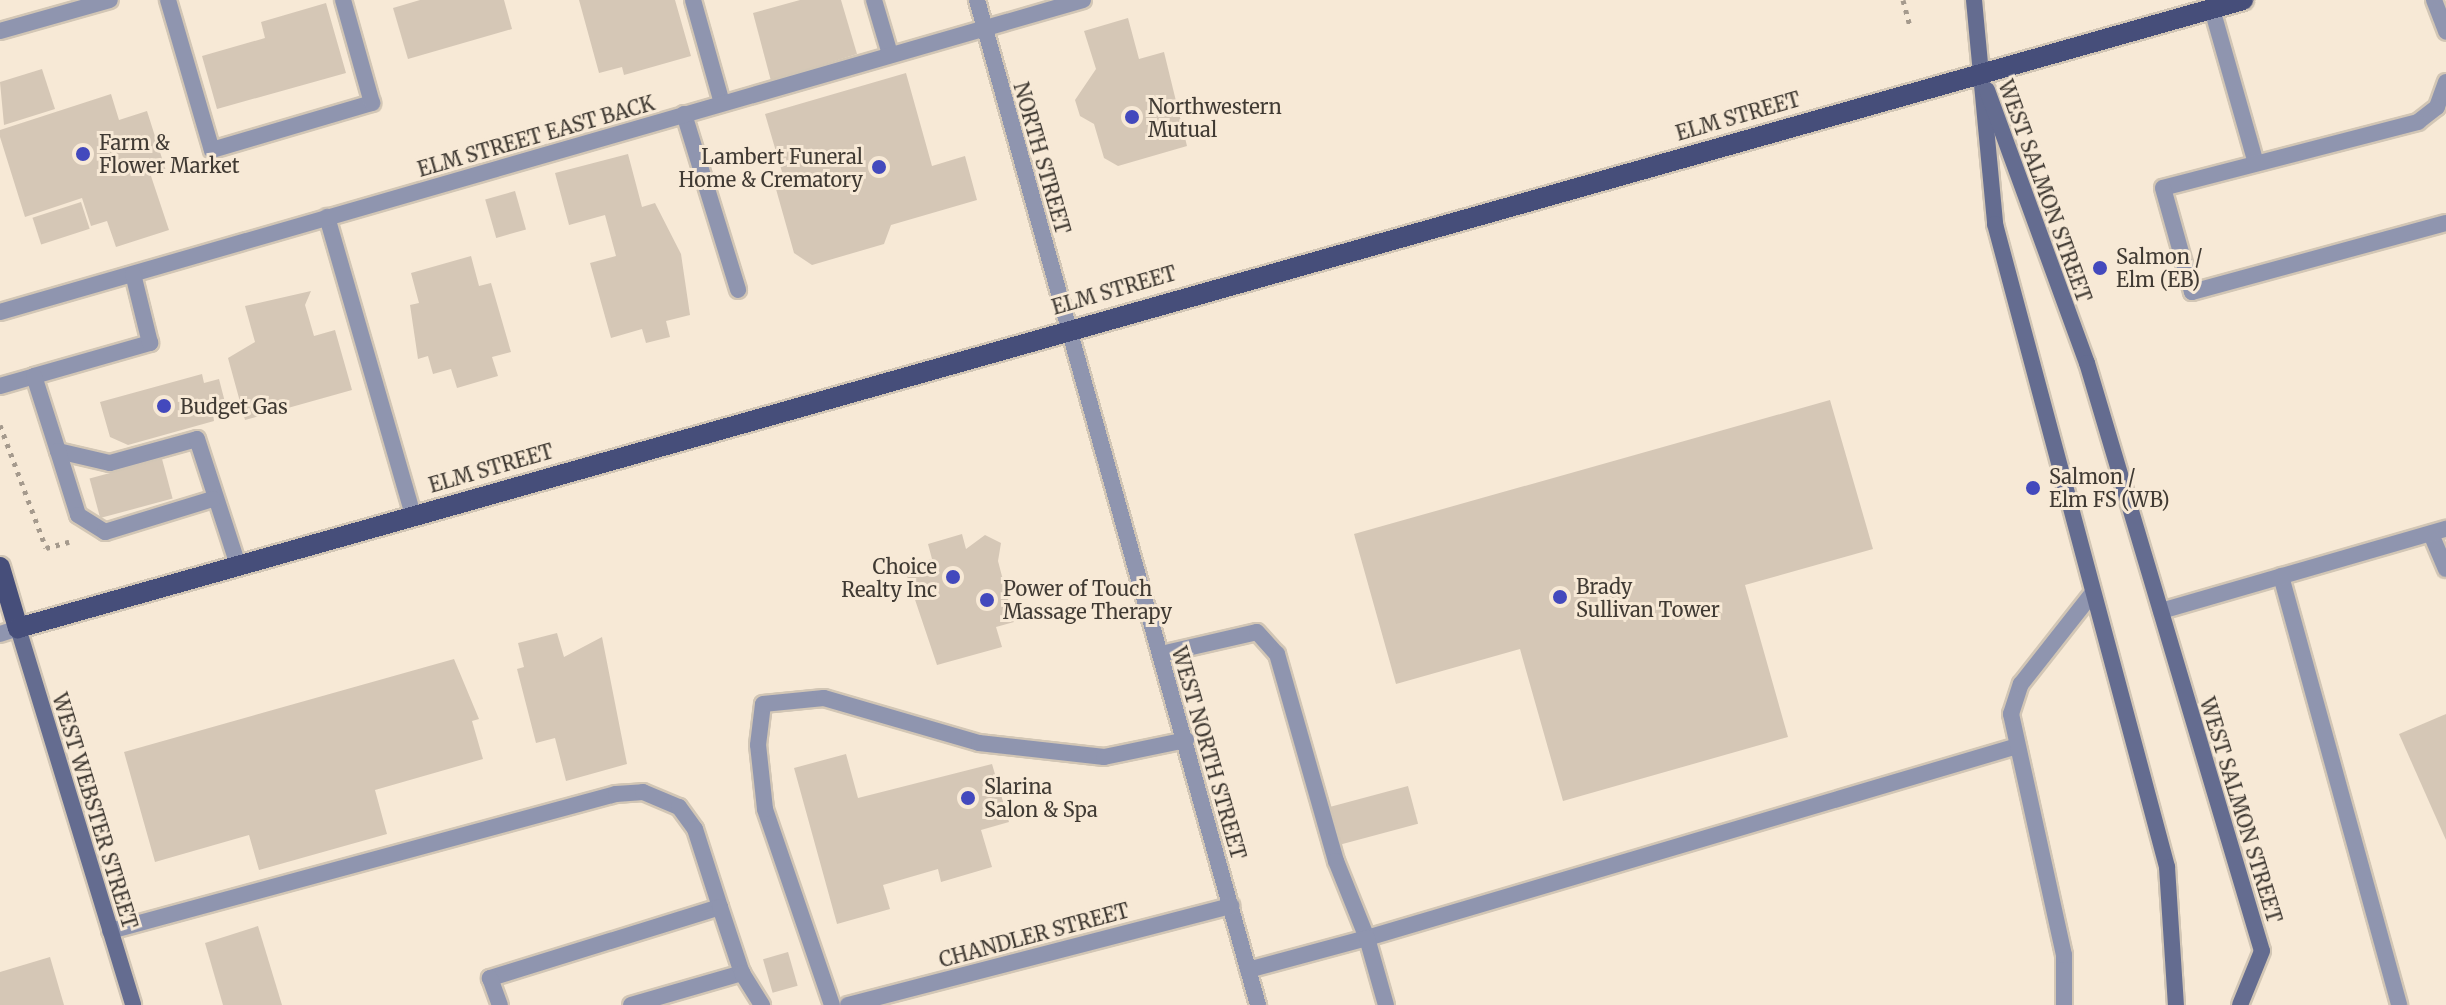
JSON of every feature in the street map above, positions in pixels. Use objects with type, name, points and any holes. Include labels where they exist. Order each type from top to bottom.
[{"type":"main road","points":[[1974,0],[1981,74]]},
{"type":"main road","name":"ELM STREET","points":[[9,631],[1068,327],[2243,0]]},
{"type":"main road","name":"WEST SALMON STREET","points":[[1981,74],[1995,224],[2091,595],[2167,867],[2176,1005]]},
{"type":"main road","name":"WEST SALMON STREET","points":[[1981,74],[2087,363],[2262,951],[2240,1005]]},
{"type":"main road","points":[[0,567],[9,631]]},
{"type":"main road","name":"WEST WEBSTER STREET","points":[[9,631],[133,1005]]},
{"type":"street","points":[[0,31],[110,0]]},
{"type":"street","points":[[168,0],[212,150],[372,103],[343,0]]},
{"type":"street","points":[[693,0],[722,103]]},
{"type":"street","points":[[874,0],[890,54]]},
{"type":"street","name":"NORTH STREET","points":[[977,0],[1068,327]]},
{"type":"street","name":"ELM STREET EAST BACK","points":[[0,312],[1083,0]]},
{"type":"street","points":[[2434,0],[2446,32]]},
{"type":"street","points":[[2212,9],[2256,163]]},
{"type":"street","points":[[2446,82],[2437,107],[2418,122],[2163,188],[2192,292],[2446,223]]},
{"type":"street","points":[[684,114],[738,290]]},
{"type":"street","points":[[327,217],[413,515]]},
{"type":"street","points":[[0,386],[150,343],[133,274]]},
{"type":"street","name":"WEST NORTH STREET","points":[[1068,327],[1258,1005]]},
{"type":"street","points":[[34,376],[78,515],[105,532],[213,499]]},
{"type":"street","points":[[58,451],[110,463],[197,439],[213,499],[238,565]]},
{"type":"street","points":[[2161,611],[2438,532],[2446,569]]},
{"type":"street","points":[[2281,576],[2399,1005]]},
{"type":"street","points":[[2064,1005],[2064,955],[2014,747],[2011,714],[2021,684],[2091,595]]},
{"type":"street","points":[[1161,654],[1257,632],[1277,654],[1336,861],[1367,938],[1386,1005]]},
{"type":"street","points":[[832,1005],[765,809],[758,745],[763,704],[824,698],[979,743],[1104,757],[1186,740]]},
{"type":"street","points":[[1248,970],[1367,938],[2014,747]]},
{"type":"street","points":[[110,931],[643,792],[679,807],[695,829],[742,973],[762,1005]]},
{"type":"street","name":"CHANDLER STREET","points":[[848,1005],[1231,906]]},
{"type":"street","points":[[500,1005],[490,978],[720,907]]},
{"type":"street","points":[[631,1005],[742,973]]},
{"type":"path","points":[[1903,0],[1910,26]]},
{"type":"path","points":[[0,425],[46,548],[105,532]]},
{"type":"building","points":[[420,0],[504,0],[512,29],[408,59],[393,8]]},
{"type":"building","points":[[579,0],[675,0],[691,56],[624,75],[622,67],[599,73]]},
{"type":"building","points":[[800,0],[841,0],[857,54],[771,81],[753,13]]},
{"type":"building","points":[[326,3],[346,73],[217,109],[202,56],[265,38],[261,22]]},
{"type":"building","points":[[1128,18],[1139,59],[1164,52],[1187,146],[1118,166],[1104,158],[1094,124],[1080,116],[1075,100],[1096,69],[1084,31]]},
{"type":"building","points":[[42,69],[55,109],[4,125],[0,82]]},
{"type":"building","points":[[906,73],[932,166],[965,156],[977,200],[891,225],[884,244],[812,265],[794,253],[772,175],[782,172],[765,114]]},
{"type":"building","name":"Farm & Flower Market","points":[[111,94],[119,120],[147,111],[166,171],[151,176],[169,230],[116,247],[107,221],[91,226],[82,198],[25,217],[0,137],[0,130]]},
{"type":"building","points":[[628,154],[642,207],[655,203],[681,254],[690,315],[666,321],[670,337],[646,343],[642,329],[611,338],[590,263],[616,256],[605,215],[569,225],[555,173]]},
{"type":"building","points":[[515,191],[526,229],[496,238],[485,200]]},
{"type":"building","points":[[81,202],[90,229],[41,244],[32,218]]},
{"type":"building","points":[[471,256],[479,286],[491,283],[511,352],[492,357],[498,376],[457,388],[451,369],[433,374],[428,356],[418,359],[410,305],[419,303],[411,273]]},
{"type":"building","points":[[311,291],[305,305],[314,336],[335,330],[352,390],[245,420],[228,358],[255,342],[245,306]]},
{"type":"building","name":"Budget Gas","points":[[202,374],[204,383],[219,379],[227,410],[213,414],[214,421],[128,445],[110,437],[100,402]]},
{"type":"building","name":"Brady Sullivan Tower","points":[[1830,400],[1873,549],[1745,585],[1788,737],[1563,801],[1520,649],[1396,684],[1354,534]]},
{"type":"building","points":[[162,459],[173,499],[100,518],[90,478]]},
{"type":"building","points":[[962,534],[966,549],[985,535],[1001,543],[998,561],[1014,622],[996,627],[1002,647],[937,665],[904,567],[932,559],[928,544]]},
{"type":"building","points":[[557,633],[564,657],[602,637],[627,764],[566,781],[555,738],[536,743],[517,669],[524,667],[518,643]]},
{"type":"building","points":[[454,659],[479,719],[472,721],[483,759],[375,790],[387,834],[259,870],[249,835],[155,862],[124,752]]},
{"type":"building","points":[[2446,714],[2446,840],[2399,734]]},
{"type":"building","points":[[846,754],[858,798],[992,764],[1009,822],[981,830],[992,867],[941,882],[938,869],[883,885],[890,909],[837,924],[794,768]]},
{"type":"building","points":[[1408,786],[1418,824],[1336,846],[1326,808]]},
{"type":"building","points":[[258,926],[282,1005],[223,1005],[205,943]]},
{"type":"building","points":[[788,952],[798,986],[773,993],[763,959]]},
{"type":"building","points":[[50,957],[64,1005],[0,1005],[0,972]]},
{"type":"place","name":"Northwestern Mutual","points":[[1132,117]]},
{"type":"place","name":"Farm & Flower Market","points":[[83,154]]},
{"type":"place","name":"Lambert Funeral Home & Crematory","points":[[879,167]]},
{"type":"place","name":"Salmon / Elm (EB)","points":[[2100,268]]},
{"type":"place","name":"Budget Gas","points":[[164,406]]},
{"type":"place","name":"Salmon / Elm FS (WB)","points":[[2033,488]]},
{"type":"place","name":"Choice Realty Inc","points":[[953,577]]},
{"type":"place","name":"Brady Sullivan Tower","points":[[1560,597]]},
{"type":"place","name":"Power of Touch Massage Therapy","points":[[987,600]]},
{"type":"place","name":"Slarina Salon & Spa","points":[[968,798]]}]
